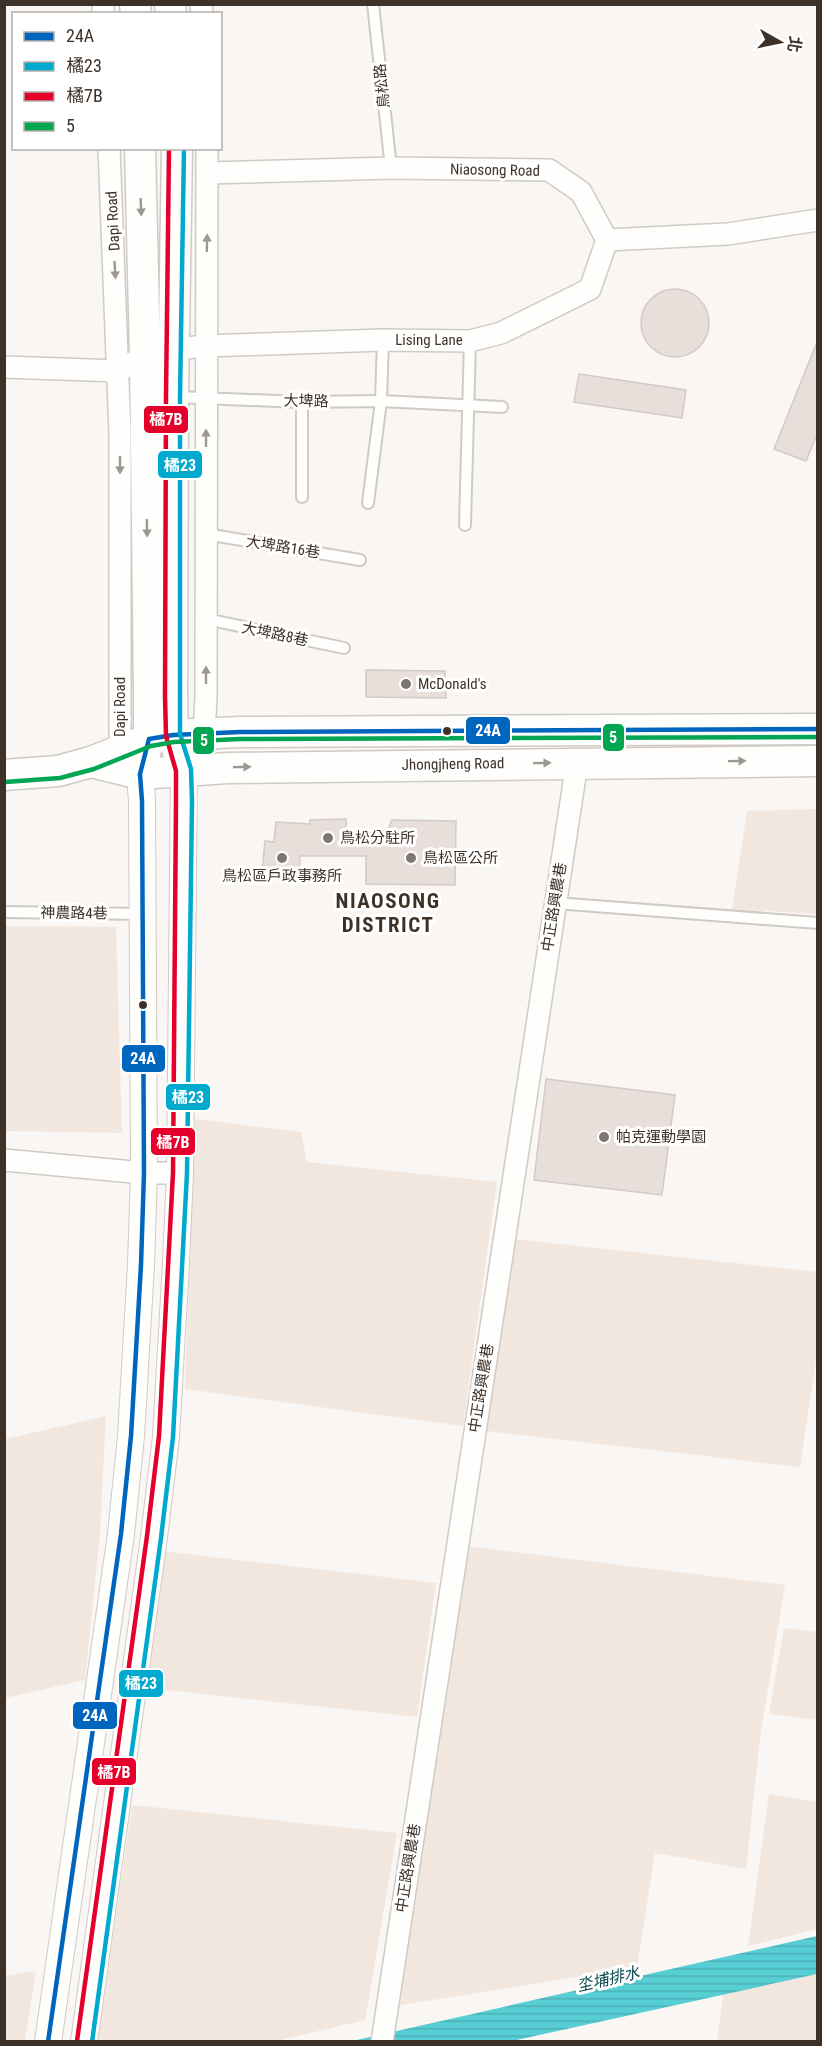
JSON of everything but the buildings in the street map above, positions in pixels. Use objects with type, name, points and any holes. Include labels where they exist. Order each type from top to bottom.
[{"type":"main road","name":"Dapi Road","points":[[140,150],[145,356],[159,396],[161,737],[140,774]]},
{"type":"main road","name":"Dapi Road","points":[[159,396],[175,349],[177,150]]},
{"type":"main road","name":"Jhongjheng Road","points":[[4,775],[58,771],[161,737],[204,734],[818,729]]},
{"type":"main road","name":"Dapi Road","points":[[161,737],[184,770]]},
{"type":"main road","name":"Jhongjheng Road","points":[[91,762],[140,774],[184,770],[818,760]]},
{"type":"street","name":"Dapi Road","points":[[110,150],[120,434],[120,751],[140,774]]},
{"type":"street","points":[[84,2042],[166,1437],[180,1173],[184,770],[204,734],[206,697],[207,150]]},
{"type":"street","name":"Niaosong Road","points":[[208,173],[391,168],[549,170],[581,192],[607,240]]},
{"type":"street","points":[[607,240],[729,234],[818,220]]},
{"type":"street","name":"Lising Lane","points":[[118,371],[145,356],[175,349],[383,340],[470,341],[501,333],[590,289],[607,240]]},
{"type":"street","points":[[4,368],[118,371]]},
{"type":"street","name":"中正路興農巷","points":[[382,2042],[577,763]]},
{"type":"street","points":[[48,2042],[121,1534],[131,1436],[144,1173],[140,774]]},
{"type":"street","points":[[4,1161],[144,1173],[180,1173]]},
{"type":"street","points":[[87,1772],[121,1777]]},
{"type":"lane","name":"鳥松路","points":[[373,4],[391,168]]},
{"type":"lane","points":[[368,503],[381,401],[383,340]]},
{"type":"lane","points":[[465,525],[470,341]]},
{"type":"lane","points":[[118,371],[159,396]]},
{"type":"lane","name":"大埤路","points":[[159,396],[302,402],[381,401],[502,406]]},
{"type":"lane","points":[[302,402],[302,497]]},
{"type":"lane","name":"大埤路16巷","points":[[206,534],[360,560]]},
{"type":"lane","name":"大埤路8巷","points":[[206,619],[344,648]]},
{"type":"lane","points":[[555,903],[818,923]]},
{"type":"lane","name":"神農路4巷","points":[[4,912],[143,914]]},
{"type":"shaded area","points":[[817,809],[817,914],[732,909],[747,811]]},
{"type":"shaded area","points":[[5,926],[116,927],[122,1133],[5,1131]]},
{"type":"shaded area","points":[[195,1119],[301,1132],[307,1162],[497,1182],[463,1426],[185,1389]]},
{"type":"shaded area","points":[[514,1239],[817,1272],[817,1354],[800,1467],[486,1431]]},
{"type":"shaded area","points":[[106,1416],[100,1533],[85,1680],[5,1698],[5,1439]]},
{"type":"shaded area","points":[[466,1546],[785,1585],[760,1738],[746,1869],[655,1853],[637,1967],[396,2006]]},
{"type":"shaded area","points":[[161,1551],[436,1583],[417,1717],[148,1688]]},
{"type":"shaded area","points":[[784,1628],[817,1632],[817,1720],[769,1714]]},
{"type":"shaded area","points":[[769,1794],[817,1802],[817,1929],[748,1946]]},
{"type":"shaded area","points":[[132,1805],[397,1833],[365,2020],[277,2041],[98,2041]]},
{"type":"shaded area","points":[[817,1967],[817,2041],[717,2042],[724,1989]]},
{"type":"shaded area","points":[[36,1971],[25,2041],[5,2041],[5,1976]]},
{"type":"water","points":[[817,1936],[817,1974],[512,2041],[348,2042]]},
{"type":"transit line","name":"橘7B","points":[[77,2041],[159,1436],[173,1173],[176,771],[166,736],[165,696],[169,150]]},
{"type":"transit line","name":"橘23","points":[[92,2042],[173,1437],[187,1173],[192,801],[191,769],[180,734],[180,397],[184,150]]},
{"type":"transit line","name":"24A","points":[[48,2042],[121,1534],[131,1436],[144,1173],[140,774],[149,739],[173,735],[240,732],[818,729]]},
{"type":"transit line","name":"5","points":[[5,782],[60,778],[94,769],[151,746],[174,742],[240,739],[818,737]]},
{"type":"place","name":"McDonald's","points":[[406,684]]},
{"type":"place","name":"鳥松分駐所","points":[[328,838]]},
{"type":"place","name":"鳥松區戶政事務所","points":[[282,858]]},
{"type":"place","name":"鳥松區公所","points":[[411,858]]},
{"type":"place","name":"帕克運動學園","points":[[604,1137]]},
{"type":"district","name":"NIAOSONG DISTRICT","points":[[388,913]]},
{"type":"water label","name":"坔埔排水","points":[[608,1979]]}]
